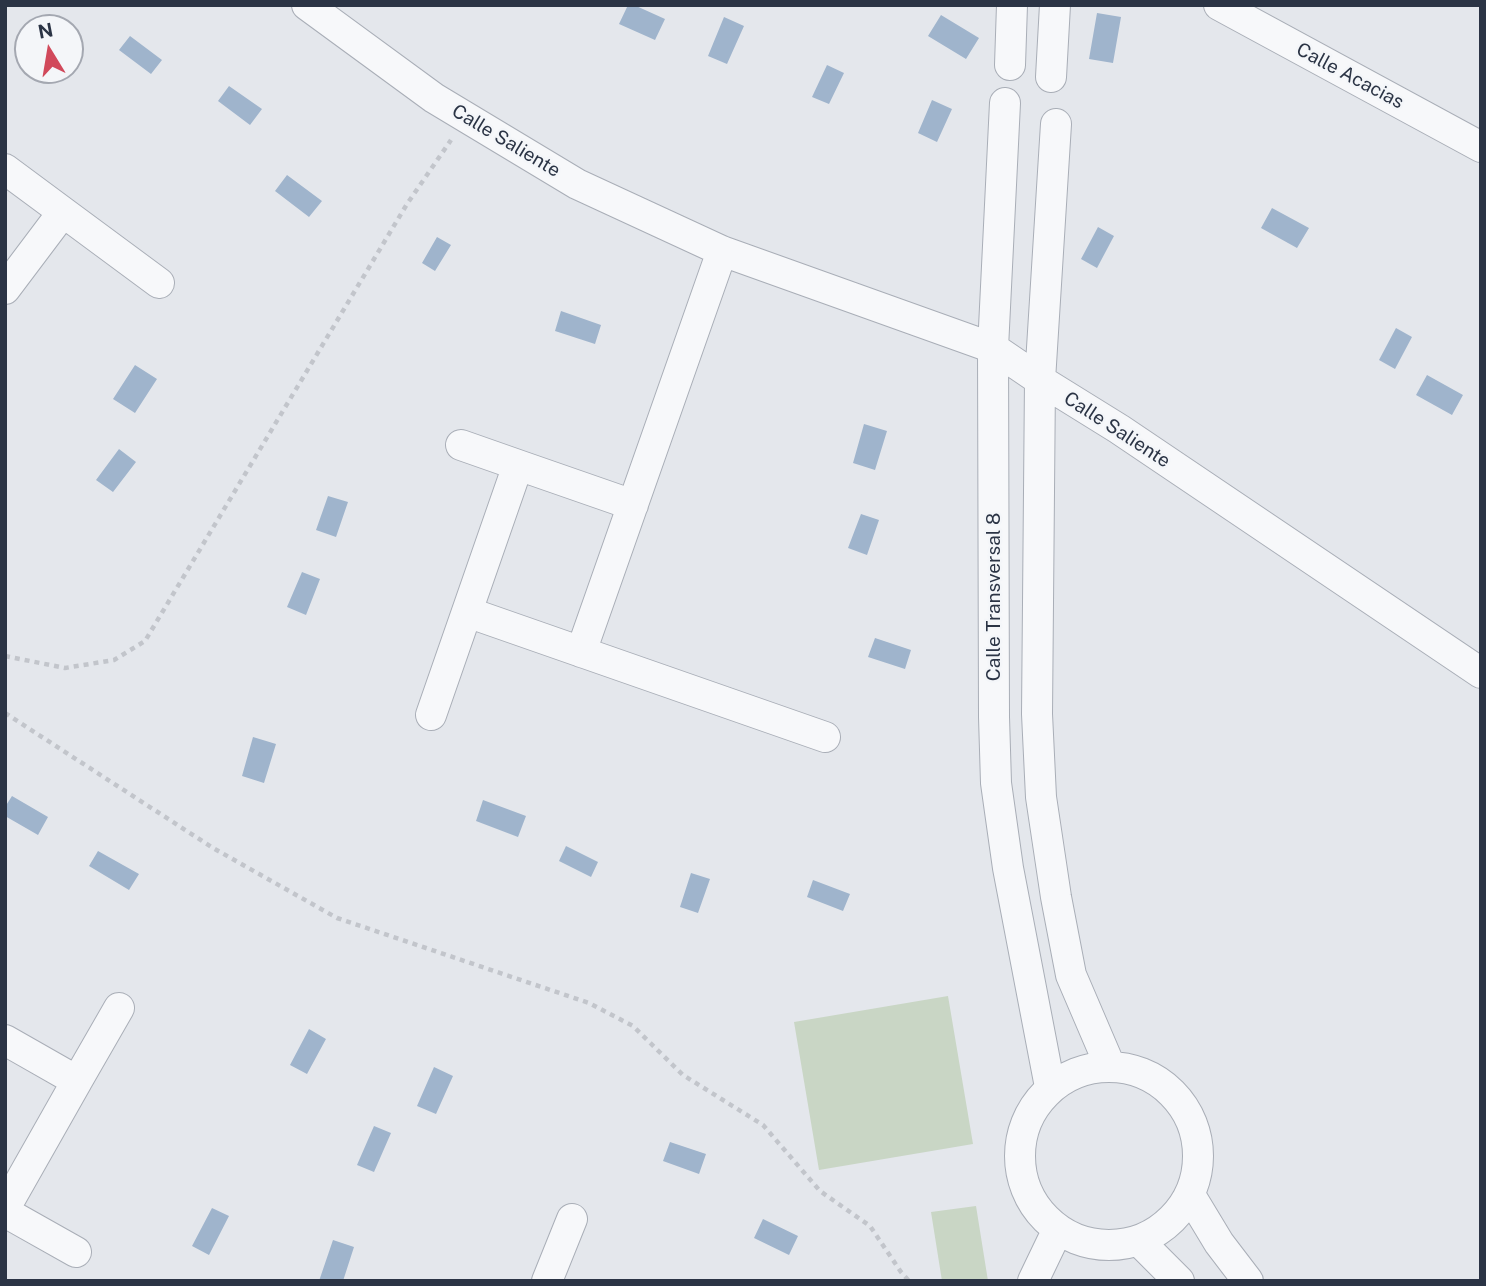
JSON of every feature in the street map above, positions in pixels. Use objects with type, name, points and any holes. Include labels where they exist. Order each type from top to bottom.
[{"type":"street","name":"Calle Saliente","points":[[307,5],[434,98],[577,184],[722,251],[993,348],[1130,436],[1481,673]]},
{"type":"street","points":[[1010,65],[1012,5]]},
{"type":"street","points":[[1051,77],[1055,5]]},
{"type":"street","name":"Calle Acacias","points":[[1220,5],[1481,146]]},
{"type":"street","name":"Calle Transversal 8","points":[[1005,103],[993,348],[996,783],[1008,868],[1050,1087]]},
{"type":"street","points":[[1056,124],[1040,380],[1037,714],[1041,797],[1071,975],[1110,1066]]},
{"type":"street","points":[[5,169],[159,283]]},
{"type":"street","points":[[5,289],[63,212]]},
{"type":"street","points":[[581,652],[722,251]]},
{"type":"street","points":[[461,445],[633,505]]},
{"type":"street","points":[[431,715],[518,465]]},
{"type":"street","points":[[467,612],[825,737]]},
{"type":"street","points":[[76,1252],[5,1210],[119,1008]]},
{"type":"street","points":[[5,1040],[78,1081]]},
{"type":"street","points":[[1110,1066],[1145,1073],[1175,1094],[1194,1125],[1199,1160],[1190,1195],[1177,1215],[1160,1231],[1139,1241],[1111,1247],[1083,1243],[1057,1231],[1029,1200],[1018,1161],[1025,1120],[1050,1087],[1078,1071],[1110,1066]]},
{"type":"street","points":[[1190,1195],[1219,1243],[1248,1281]]},
{"type":"street","points":[[547,1281],[572,1219]]},
{"type":"street","points":[[1033,1281],[1057,1231]]},
{"type":"street","points":[[1139,1241],[1179,1281]]},
{"type":"path","points":[[5,656],[65,668],[114,660],[145,641],[407,204],[466,117]]},
{"type":"path","points":[[5,713],[213,848],[337,918],[589,1003],[633,1026],[682,1075],[763,1125],[820,1191],[870,1226],[909,1281]]},
{"type":"green space","points":[[948,996],[973,1144],[819,1170],[794,1022]]},
{"type":"green space","points":[[976,1206],[988,1281],[942,1281],[931,1212]]},
{"type":"water","points":[[628,5],[634,5],[665,19],[655,40],[619,24]]},
{"type":"water","points":[[1097,13],[1121,17],[1113,63],[1089,59]]},
{"type":"water","points":[[941,15],[979,38],[966,59],[928,36]]},
{"type":"water","points":[[724,17],[744,26],[727,64],[708,56]]},
{"type":"water","points":[[130,36],[162,60],[151,74],[119,50]]},
{"type":"water","points":[[827,65],[844,73],[829,104],[812,97]]},
{"type":"water","points":[[229,86],[262,109],[250,125],[218,101]]},
{"type":"water","points":[[932,100],[952,109],[937,142],[918,133]]},
{"type":"water","points":[[287,175],[322,201],[309,217],[275,191]]},
{"type":"water","points":[[1272,208],[1309,228],[1297,248],[1261,228]]},
{"type":"water","points":[[1098,227],[1114,236],[1097,268],[1081,259]]},
{"type":"water","points":[[437,237],[451,245],[435,271],[422,263]]},
{"type":"water","points":[[561,311],[601,325],[595,344],[555,331]]},
{"type":"water","points":[[1396,328],[1412,337],[1395,369],[1379,360]]},
{"type":"water","points":[[135,365],[157,379],[135,413],[113,399]]},
{"type":"water","points":[[1427,375],[1463,395],[1452,415],[1416,395]]},
{"type":"water","points":[[864,424],[887,431],[875,470],[853,463]]},
{"type":"water","points":[[119,449],[136,462],[113,492],[96,480]]},
{"type":"water","points":[[328,496],[348,502],[336,537],[316,530]]},
{"type":"water","points":[[861,514],[879,520],[867,555],[848,548]]},
{"type":"water","points":[[302,572],[320,579],[306,615],[287,607]]},
{"type":"water","points":[[875,638],[911,650],[905,669],[868,657]]},
{"type":"water","points":[[253,737],[276,744],[264,783],[242,776]]},
{"type":"water","points":[[12,796],[48,817],[38,835],[5,816],[5,807]]},
{"type":"water","points":[[483,800],[526,816],[518,837],[476,821]]},
{"type":"water","points":[[566,846],[598,862],[591,877],[559,861]]},
{"type":"water","points":[[98,851],[139,874],[129,890],[89,866]]},
{"type":"water","points":[[691,873],[710,879],[698,913],[680,907]]},
{"type":"water","points":[[813,880],[850,894],[843,911],[807,897]]},
{"type":"water","points":[[309,1029],[326,1039],[307,1074],[290,1065]]},
{"type":"water","points":[[434,1067],[453,1076],[436,1114],[417,1106]]},
{"type":"water","points":[[374,1126],[391,1133],[374,1172],[357,1165]]},
{"type":"water","points":[[670,1142],[706,1154],[699,1174],[663,1161]]},
{"type":"water","points":[[212,1208],[229,1216],[209,1255],[192,1246]]},
{"type":"water","points":[[763,1219],[798,1236],[789,1255],[754,1238]]},
{"type":"water","points":[[333,1240],[354,1247],[343,1281],[319,1281]]}]
